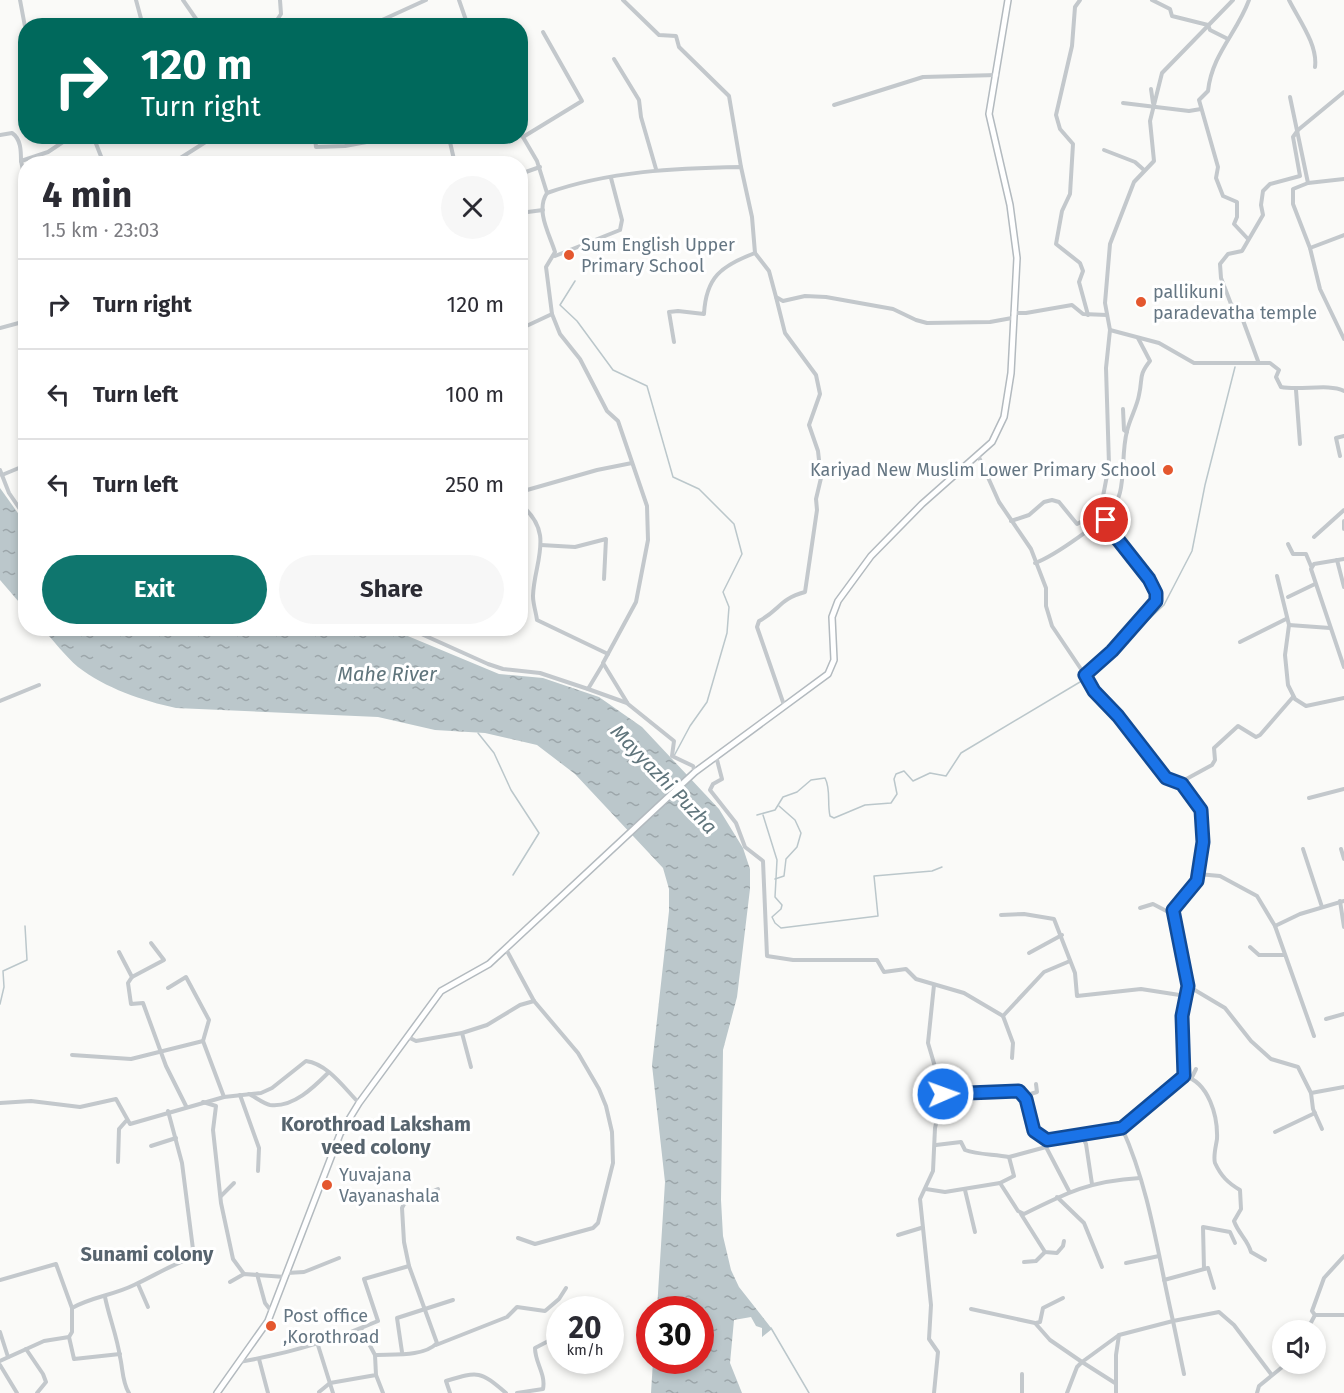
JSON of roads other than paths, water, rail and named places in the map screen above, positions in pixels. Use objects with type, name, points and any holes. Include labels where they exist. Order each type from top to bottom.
[{"type":"main road","points":[[217,1393],[272,1312],[332,1150],[359,1103],[441,992],[489,964],[695,772],[784,705],[819,682],[831,668],[834,650],[832,617],[834,609],[871,556],[922,504],[978,455],[998,430],[1009,397],[1017,258],[1013,223],[990,121],[1008,0]]},
{"type":"street","points":[[20,0],[23,18]]},
{"type":"street","points":[[136,0],[141,18]]},
{"type":"street","points":[[183,0],[195,18]]},
{"type":"street","points":[[278,18],[281,14],[280,0]]},
{"type":"street","points":[[387,18],[426,0]]},
{"type":"street","points":[[459,0],[465,18]]},
{"type":"street","points":[[623,0],[659,35],[676,36],[679,47],[729,96],[752,217],[755,253],[769,271],[784,333],[816,375],[820,394],[809,425],[818,451],[821,478],[816,499],[817,510],[805,592],[782,601],[774,612],[759,621],[757,627],[784,705]]},
{"type":"street","points":[[1080,0],[1075,7],[1072,46],[1056,115],[1060,129],[1073,144],[1070,194],[1062,211],[1056,244],[1080,263],[1083,271],[1078,282],[1088,315]]},
{"type":"street","points":[[1152,0],[1168,7],[1171,15],[1180,20],[1208,25]]},
{"type":"street","points":[[1100,512],[1109,465],[1106,368],[1110,330],[1105,303],[1110,243],[1134,182],[1154,161],[1150,127],[1162,73],[1233,0]]},
{"type":"street","points":[[1248,239],[1234,224],[1238,217],[1238,202],[1223,196],[1216,178],[1218,167],[1199,100],[1208,91],[1210,70],[1244,15],[1250,0]]},
{"type":"street","points":[[1289,0],[1310,41],[1316,60],[1314,67]]},
{"type":"street","points":[[1208,25],[1210,30],[1228,39]]},
{"type":"street","points":[[528,134],[582,101],[543,32]]},
{"type":"street","points":[[614,59],[639,100],[641,117],[657,169]]},
{"type":"street","points":[[834,105],[923,77],[996,75]]},
{"type":"street","points":[[1151,89],[1154,106]]},
{"type":"street","points":[[1258,361],[1241,315],[1231,304],[1221,278],[1220,264],[1228,254],[1242,251],[1263,215],[1261,205],[1263,191],[1270,184],[1300,176],[1292,142],[1298,130],[1344,92]]},
{"type":"street","points":[[1290,96],[1308,183]]},
{"type":"street","points":[[1123,104],[1189,111],[1201,109]]},
{"type":"street","points":[[0,135],[12,133],[17,136],[18,142]]},
{"type":"street","points":[[36,156],[60,144]]},
{"type":"street","points":[[183,156],[202,144]]},
{"type":"street","points":[[316,144],[316,147],[356,144]]},
{"type":"street","points":[[527,144],[540,167],[547,193],[543,210],[555,256]]},
{"type":"street","points":[[1104,150],[1135,162],[1144,170]]},
{"type":"street","points":[[528,171],[540,167]]},
{"type":"street","points":[[547,193],[586,182],[657,169],[741,167]]},
{"type":"street","points":[[588,689],[636,602],[648,540],[647,506],[618,421],[607,411],[579,358],[560,334],[552,314],[546,267],[555,256],[620,230],[622,220],[611,178]]},
{"type":"street","points":[[1344,179],[1308,183],[1293,189],[1293,204],[1310,248],[1320,289],[1344,339]]},
{"type":"street","points":[[528,212],[543,210]]},
{"type":"street","points":[[1310,248],[1344,235]]},
{"type":"street","points":[[674,342],[669,312],[704,314],[707,293],[716,275],[738,259],[755,253]]},
{"type":"street","points":[[776,297],[783,301],[805,296],[826,297],[883,306],[905,312],[921,322],[990,322],[1013,315],[1072,305],[1080,313],[1107,315]]},
{"type":"street","points":[[528,326],[552,314]]},
{"type":"street","points":[[0,328],[18,323]]},
{"type":"street","points":[[1110,330],[1159,344],[1194,363],[1258,361],[1270,363],[1279,370],[1276,377],[1281,387],[1296,390],[1335,387],[1344,391]]},
{"type":"street","points":[[1035,563],[1059,552],[1089,528],[1107,519],[1118,503],[1125,475],[1127,432],[1139,396],[1140,374],[1150,361],[1138,339]]},
{"type":"street","points":[[1296,390],[1299,444]]},
{"type":"street","points":[[1123,409],[1124,430],[1127,432]]},
{"type":"street","points":[[1340,456],[1336,438],[1344,436]]},
{"type":"street","points":[[978,455],[994,492],[1030,549],[1046,588],[1049,620],[1086,676],[1166,778],[1179,783],[1201,810],[1203,842],[1197,881],[1173,910],[1188,986],[1182,1016],[1184,1076]]},
{"type":"street","points":[[528,490],[597,470],[632,464]]},
{"type":"street","points":[[18,468],[1,473],[9,493],[18,506]]},
{"type":"street","points":[[1011,521],[1029,515],[1044,502],[1052,500],[1059,502],[1077,524],[1100,512]]},
{"type":"street","points":[[1314,537],[1344,510]]},
{"type":"street","points":[[528,511],[542,535],[539,570],[533,596],[537,620],[608,654]]},
{"type":"street","points":[[1086,676],[1112,651],[1156,601],[1154,587],[1108,527],[1107,519],[1100,512]]},
{"type":"street","points":[[1344,521],[1344,529]]},
{"type":"street","points":[[541,545],[574,547],[606,539],[604,579]]},
{"type":"street","points":[[1288,544],[1293,554],[1306,554],[1344,667]]},
{"type":"street","points":[[1311,566],[1344,559]]},
{"type":"street","points":[[1337,560],[1344,587]]},
{"type":"street","points":[[1276,576],[1289,625],[1285,655],[1288,685],[1293,697],[1306,706],[1344,698]]},
{"type":"street","points":[[1288,597],[1315,584]]},
{"type":"street","points":[[1240,642],[1286,619]]},
{"type":"street","points":[[1289,625],[1330,628]]},
{"type":"street","points":[[423,636],[444,647],[503,669],[540,673],[628,704],[674,741],[676,745],[672,756],[693,766],[695,772]]},
{"type":"street","points":[[603,663],[628,704]]},
{"type":"street","points":[[0,701],[39,684]]},
{"type":"street","points":[[1179,783],[1212,765],[1215,760],[1214,748],[1238,726],[1256,737],[1260,735],[1293,697]]},
{"type":"street","points":[[716,755],[722,779],[713,784],[710,790],[736,823],[745,847],[763,861],[767,956],[793,960],[877,960],[884,972],[906,969],[912,977],[964,993],[1003,1016],[1013,1043],[1012,1058]]},
{"type":"street","points":[[1309,798],[1344,789]]},
{"type":"street","points":[[1303,849],[1322,907]]},
{"type":"street","points":[[1341,849],[1344,860]]},
{"type":"street","points":[[1198,874],[1220,876],[1253,892],[1275,926],[1314,1036]]},
{"type":"street","points":[[1275,926],[1342,901],[1344,927]]},
{"type":"street","points":[[1140,908],[1153,904],[1174,915]]},
{"type":"street","points":[[1001,915],[1024,914],[1054,919],[1070,960],[1077,996],[1141,988],[1186,996]]},
{"type":"street","points":[[1029,953],[1062,935]]},
{"type":"street","points":[[151,943],[164,960],[132,977],[128,983],[131,1004],[143,1003],[186,1106]]},
{"type":"street","points":[[1250,947],[1259,955],[1284,955]]},
{"type":"street","points":[[506,949],[534,1001],[578,1053],[600,1089],[612,1132],[614,1163],[598,1223],[593,1228],[535,1244],[518,1238]]},
{"type":"street","points":[[119,952],[132,977]]},
{"type":"street","points":[[1003,1016],[1044,972],[1070,960]]},
{"type":"street","points":[[168,988],[186,977],[209,1020],[203,1041],[224,1097]]},
{"type":"street","points":[[934,985],[928,1043],[943,1094],[935,1128],[933,1171],[920,1199],[921,1228],[931,1305],[929,1339],[938,1352],[934,1393]]},
{"type":"street","points":[[1188,986],[1225,1008],[1251,1041],[1271,1059],[1298,1067],[1311,1093],[1315,1113],[1322,1129]]},
{"type":"street","points":[[408,1037],[416,1041],[462,1033],[487,1025],[520,1005],[534,1001]]},
{"type":"street","points":[[1326,1019],[1344,1014]]},
{"type":"street","points":[[462,1033],[471,1067]]},
{"type":"street","points":[[72,1055],[131,1059],[163,1053],[203,1041]]},
{"type":"street","points":[[0,1103],[31,1101],[80,1107],[116,1099],[126,1121],[130,1124],[186,1106],[272,1088],[306,1061],[315,1063],[328,1073],[359,1103]]},
{"type":"street","points":[[1191,1079],[1196,1070]]},
{"type":"street","points":[[249,1094],[271,1105],[292,1100],[315,1086],[328,1073]]},
{"type":"street","points":[[943,1094],[1019,1091],[1024,1096],[1037,1135],[1047,1140],[1122,1128],[1184,1076]]},
{"type":"street","points":[[1184,1076],[1191,1079],[1210,1098],[1217,1136],[1214,1160],[1227,1183],[1240,1190],[1241,1209],[1234,1221],[1236,1229],[1248,1242],[1251,1252],[1265,1260]]},
{"type":"street","points":[[1024,1096],[1036,1092],[1036,1084]]},
{"type":"street","points":[[1311,1093],[1344,1087]]},
{"type":"street","points":[[240,1095],[259,1148],[258,1171]]},
{"type":"street","points":[[202,1102],[216,1106],[213,1130],[220,1196],[233,1259],[244,1274]]},
{"type":"street","points":[[72,1308],[138,1284],[165,1267],[194,1257],[176,1138],[168,1111]]},
{"type":"street","points":[[1275,1132],[1315,1113]]},
{"type":"street","points":[[118,1162],[119,1129],[126,1121]]},
{"type":"street","points":[[1122,1128],[1140,1178],[1157,1237],[1158,1256],[1184,1374]]},
{"type":"street","points":[[1081,1134],[1086,1144],[1092,1184]]},
{"type":"street","points":[[152,1146],[176,1138]]},
{"type":"street","points":[[936,1145],[961,1142],[965,1150],[974,1154],[986,1152],[1009,1157],[1046,1147],[1069,1191]]},
{"type":"street","points":[[926,1189],[945,1192],[1000,1184],[1014,1176],[1009,1157]]},
{"type":"street","points":[[1021,1213],[1024,1214],[1069,1191],[1092,1184],[1140,1178]]},
{"type":"street","points":[[220,1196],[234,1184]]},
{"type":"street","points":[[1000,1184],[1045,1252]]},
{"type":"street","points":[[435,1346],[437,1343],[409,1266],[404,1242],[402,1208],[404,1204],[438,1189]]},
{"type":"street","points":[[965,1190],[975,1232]]},
{"type":"street","points":[[1057,1197],[1084,1223],[1102,1267]]},
{"type":"street","points":[[1204,1269],[1203,1227],[1230,1232],[1235,1243]]},
{"type":"street","points":[[898,1234],[921,1228]]},
{"type":"street","points":[[1024,1262],[1036,1261],[1045,1252],[1057,1253],[1064,1241]]},
{"type":"street","points":[[1126,1263],[1158,1256]]},
{"type":"street","points":[[1315,1315],[1312,1311],[1324,1278],[1344,1256]]},
{"type":"street","points":[[230,1282],[244,1274],[286,1275],[304,1272],[339,1258]]},
{"type":"street","points":[[0,1280],[56,1264],[72,1308],[72,1332],[69,1337],[74,1359],[120,1354]]},
{"type":"street","points":[[238,1363],[361,1329],[378,1321],[364,1279],[409,1266]]},
{"type":"street","points":[[1164,1280],[1208,1268],[1214,1288]]},
{"type":"street","points":[[257,1274],[265,1303],[272,1312]]},
{"type":"street","points":[[138,1284],[148,1307]]},
{"type":"street","points":[[375,1355],[402,1352],[411,1354],[435,1346],[507,1317],[517,1307],[545,1311],[559,1299],[567,1288]]},
{"type":"street","points":[[105,1297],[110,1326],[120,1354],[124,1386],[129,1393]]},
{"type":"street","points":[[971,1309],[1035,1323],[1040,1322],[1042,1308],[1063,1298]]},
{"type":"street","points":[[402,1352],[397,1318],[453,1300]]},
{"type":"street","points":[[1067,1393],[1077,1367],[1119,1335],[1220,1311],[1271,1374],[1257,1393]]},
{"type":"street","points":[[1315,1315],[1344,1315]]},
{"type":"street","points":[[1312,1320],[1315,1315]]},
{"type":"street","points":[[1035,1323],[1050,1340],[1115,1383]]},
{"type":"street","points":[[361,1329],[375,1355],[376,1375],[382,1393]]},
{"type":"street","points":[[0,1332],[8,1357]]},
{"type":"street","points":[[1116,1393],[1119,1335]]},
{"type":"street","points":[[17,1393],[0,1363],[44,1341],[69,1337]]},
{"type":"street","points":[[317,1342],[333,1393]]},
{"type":"street","points":[[517,1393],[543,1389],[545,1380],[535,1358],[535,1348],[546,1342]]},
{"type":"street","points":[[26,1349],[46,1382],[37,1393]]},
{"type":"street","points":[[259,1359],[268,1393]]},
{"type":"street","points":[[450,1393],[446,1381],[474,1372],[486,1375],[506,1393]]},
{"type":"street","points":[[1022,1374],[1022,1393]]},
{"type":"street","points":[[319,1392],[330,1383],[376,1375]]},
{"type":"water","points":[[0,488],[18,513],[18,601],[0,580]]},
{"type":"water","name":"Mahe River","points":[[49,636],[408,636],[499,674],[543,678],[599,697],[642,727],[719,809],[743,848],[750,869],[750,889],[737,997],[723,1050],[721,1200],[723,1236],[731,1270],[739,1287],[772,1329],[762,1337],[762,1328],[756,1326],[751,1317],[734,1320],[730,1363],[742,1393],[651,1393],[652,1374],[714,1374],[714,1296],[658,1296],[665,1182],[652,1065],[669,911],[669,889],[663,868],[575,774],[537,745],[485,733],[435,730],[378,717],[176,708],[125,693],[78,667]]},
{"type":"waterway","points":[[575,281],[560,305],[577,321],[613,370],[647,386],[673,477],[699,489],[734,524],[742,554],[723,592],[729,607],[727,633],[707,702],[690,726],[674,756]]},
{"type":"waterway","points":[[1088,676],[1164,605],[1192,551],[1205,485],[1235,367]]},
{"type":"waterway","points":[[757,815],[775,810],[783,797],[797,792],[811,780],[825,778],[828,787],[830,816],[834,818],[865,805],[891,803],[897,794],[894,779],[896,774],[904,771],[913,781],[930,773],[946,776],[961,753],[1085,679]]},
{"type":"waterway","points":[[478,733],[494,753],[511,790],[539,833],[513,875]]},
{"type":"waterway","points":[[775,879],[784,876],[786,859],[797,847],[801,833],[795,820],[779,806]]},
{"type":"waterway","points":[[763,815],[777,860],[775,897],[782,905],[772,917],[781,928],[878,916],[874,876],[932,871],[942,867]]},
{"type":"waterway","points":[[0,1004],[4,987],[3,971],[27,960],[25,926]]},
{"type":"waterway","points":[[771,1328],[809,1393]]},
{"type":"place","name":"Sum English Upper Primary School","points":[[569,255]]},
{"type":"place","name":"pallikuni paradevatha temple","points":[[1141,302]]},
{"type":"place","name":"Kariyad New Muslim Lower Primary School","points":[[1168,470]]},
{"type":"place","name":"Yuvajana Vayanashala","points":[[327,1185]]},
{"type":"place","name":"Post office ,Korothroad","points":[[271,1326]]},
{"type":"district","name":"Korothroad Laksham veed colony","points":[[376,1136]]},
{"type":"district","name":"Sunami colony","points":[[147,1254]]},
{"type":"water label","name":"Mayyazhi Puzha","points":[[664,779]]}]
